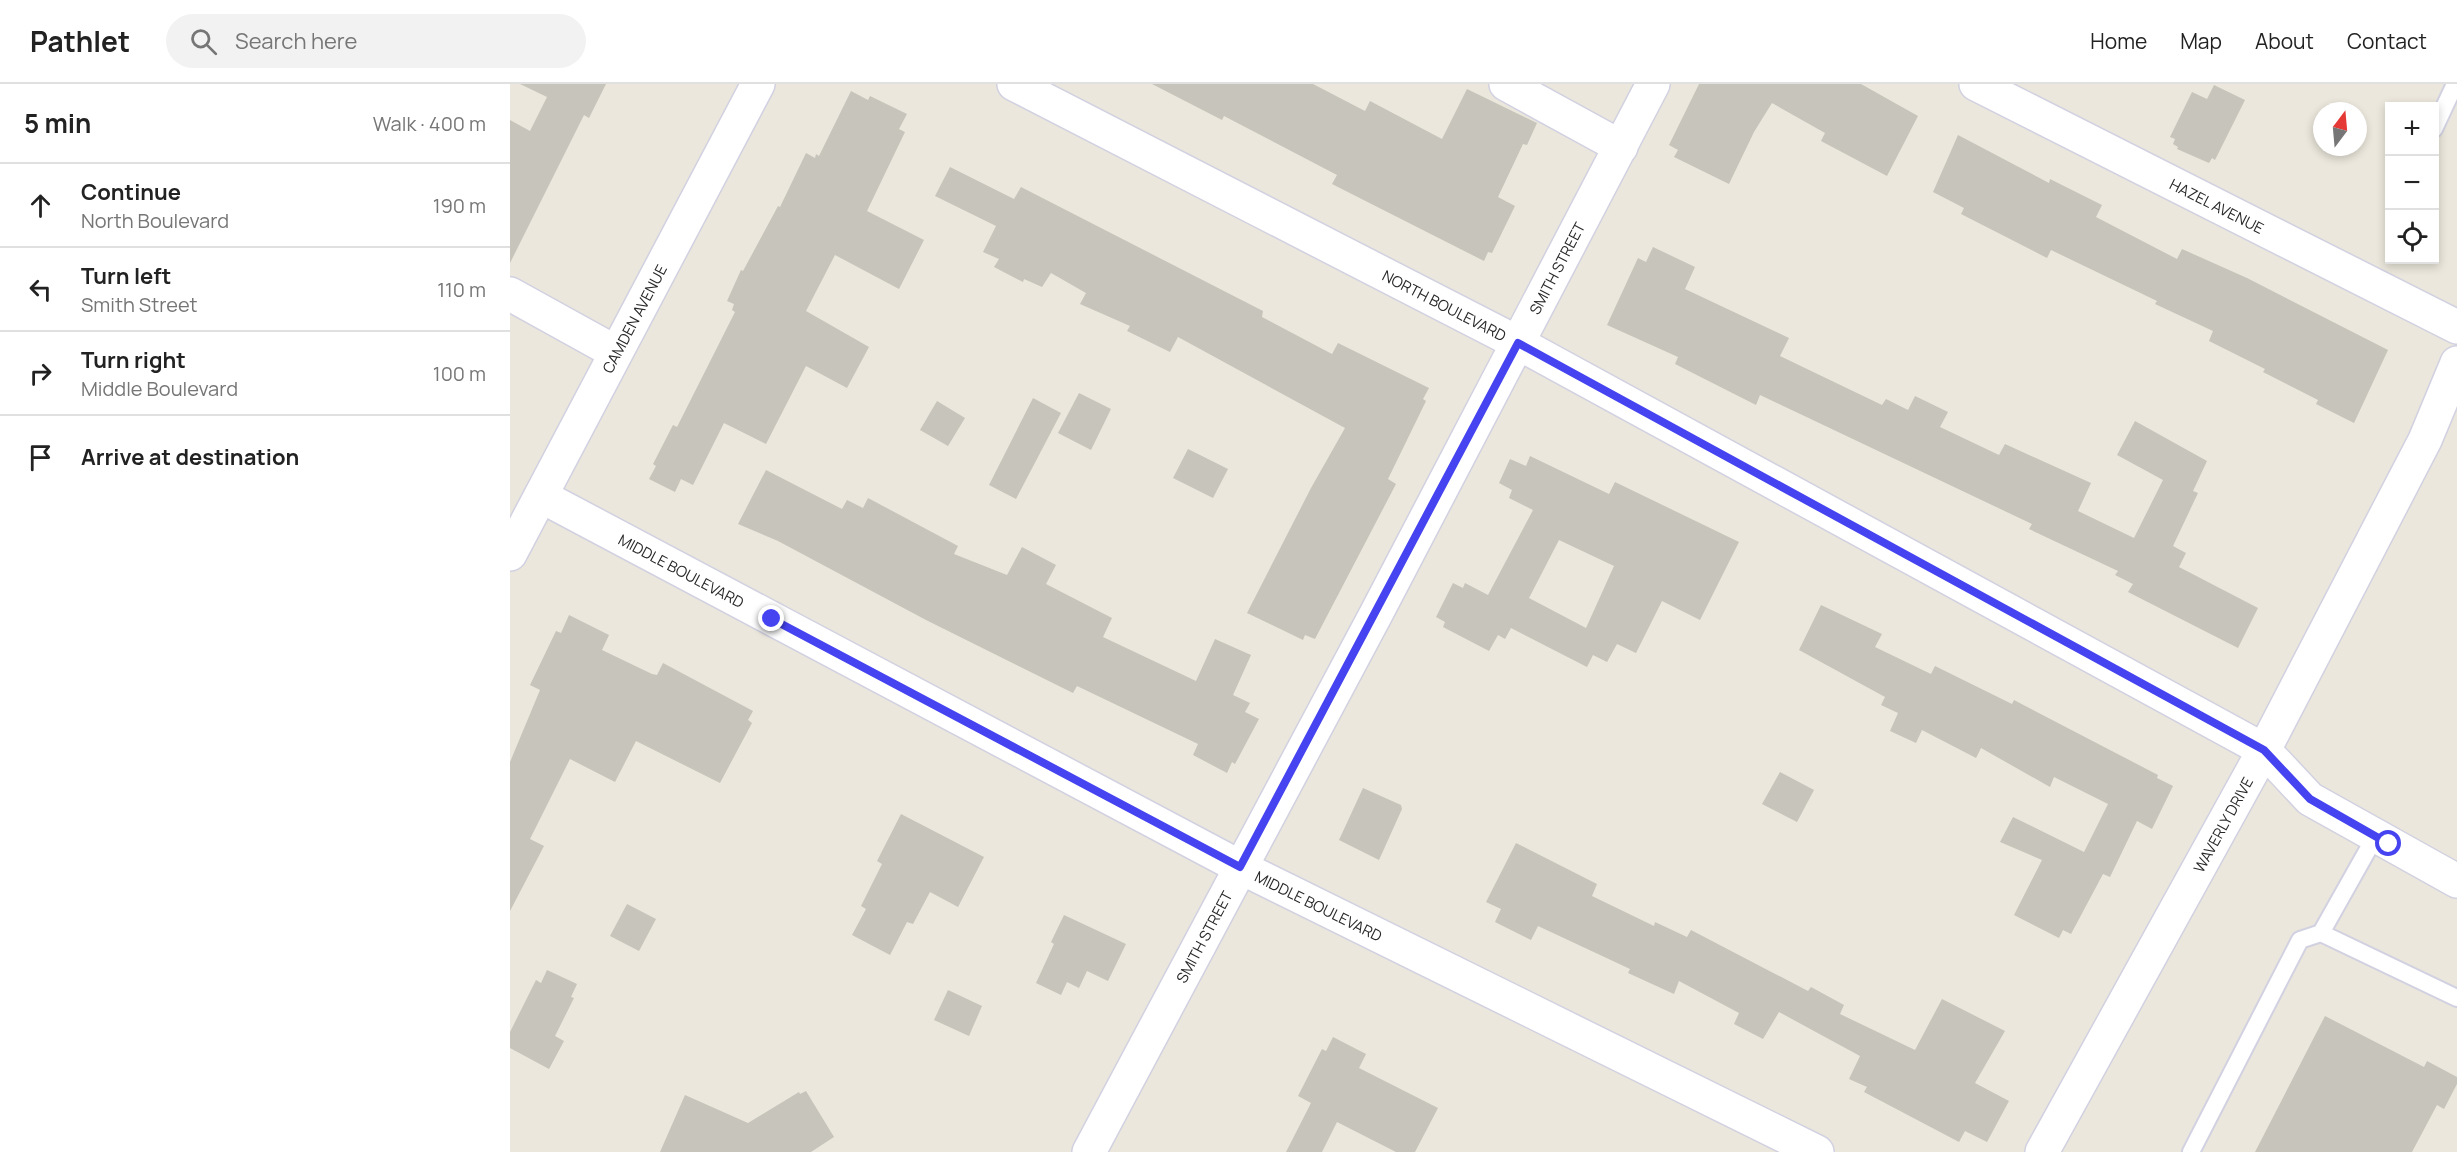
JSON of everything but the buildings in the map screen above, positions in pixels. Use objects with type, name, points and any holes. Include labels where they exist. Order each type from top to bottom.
[{"type":"street","name":"CAMDEN AVENUE","points":[[510,554],[615,351],[758,84]]},
{"type":"street","points":[[1506,84],[1621,147]]},
{"type":"street","name":"SMITH STREET","points":[[1089,1152],[1653,84]]},
{"type":"street","name":"HAZEL AVENUE","points":[[1976,84],[2457,327]]},
{"type":"street","name":"NORTH BOULEVARD","points":[[1030,88],[1518,343],[2264,750],[2310,799],[2375,837],[2457,880]]},
{"type":"street","points":[[510,294],[615,351]]},
{"type":"street","name":"WAVERLY DRIVE","points":[[2043,1152],[2264,750],[2425,440],[2457,363]]},
{"type":"street","name":"MIDDLE BOULEVARD","points":[[541,496],[1240,867],[1817,1152]]},
{"type":"lane","points":[[2439,118],[2455,84]]},
{"type":"lane","points":[[2191,1152],[2300,940],[2321,933],[2375,837]]},
{"type":"lane","points":[[2321,933],[2457,999]]},
{"type":"route","points":[[772,619],[1240,867],[1518,343],[2264,750],[2310,799],[2389,844]]}]
